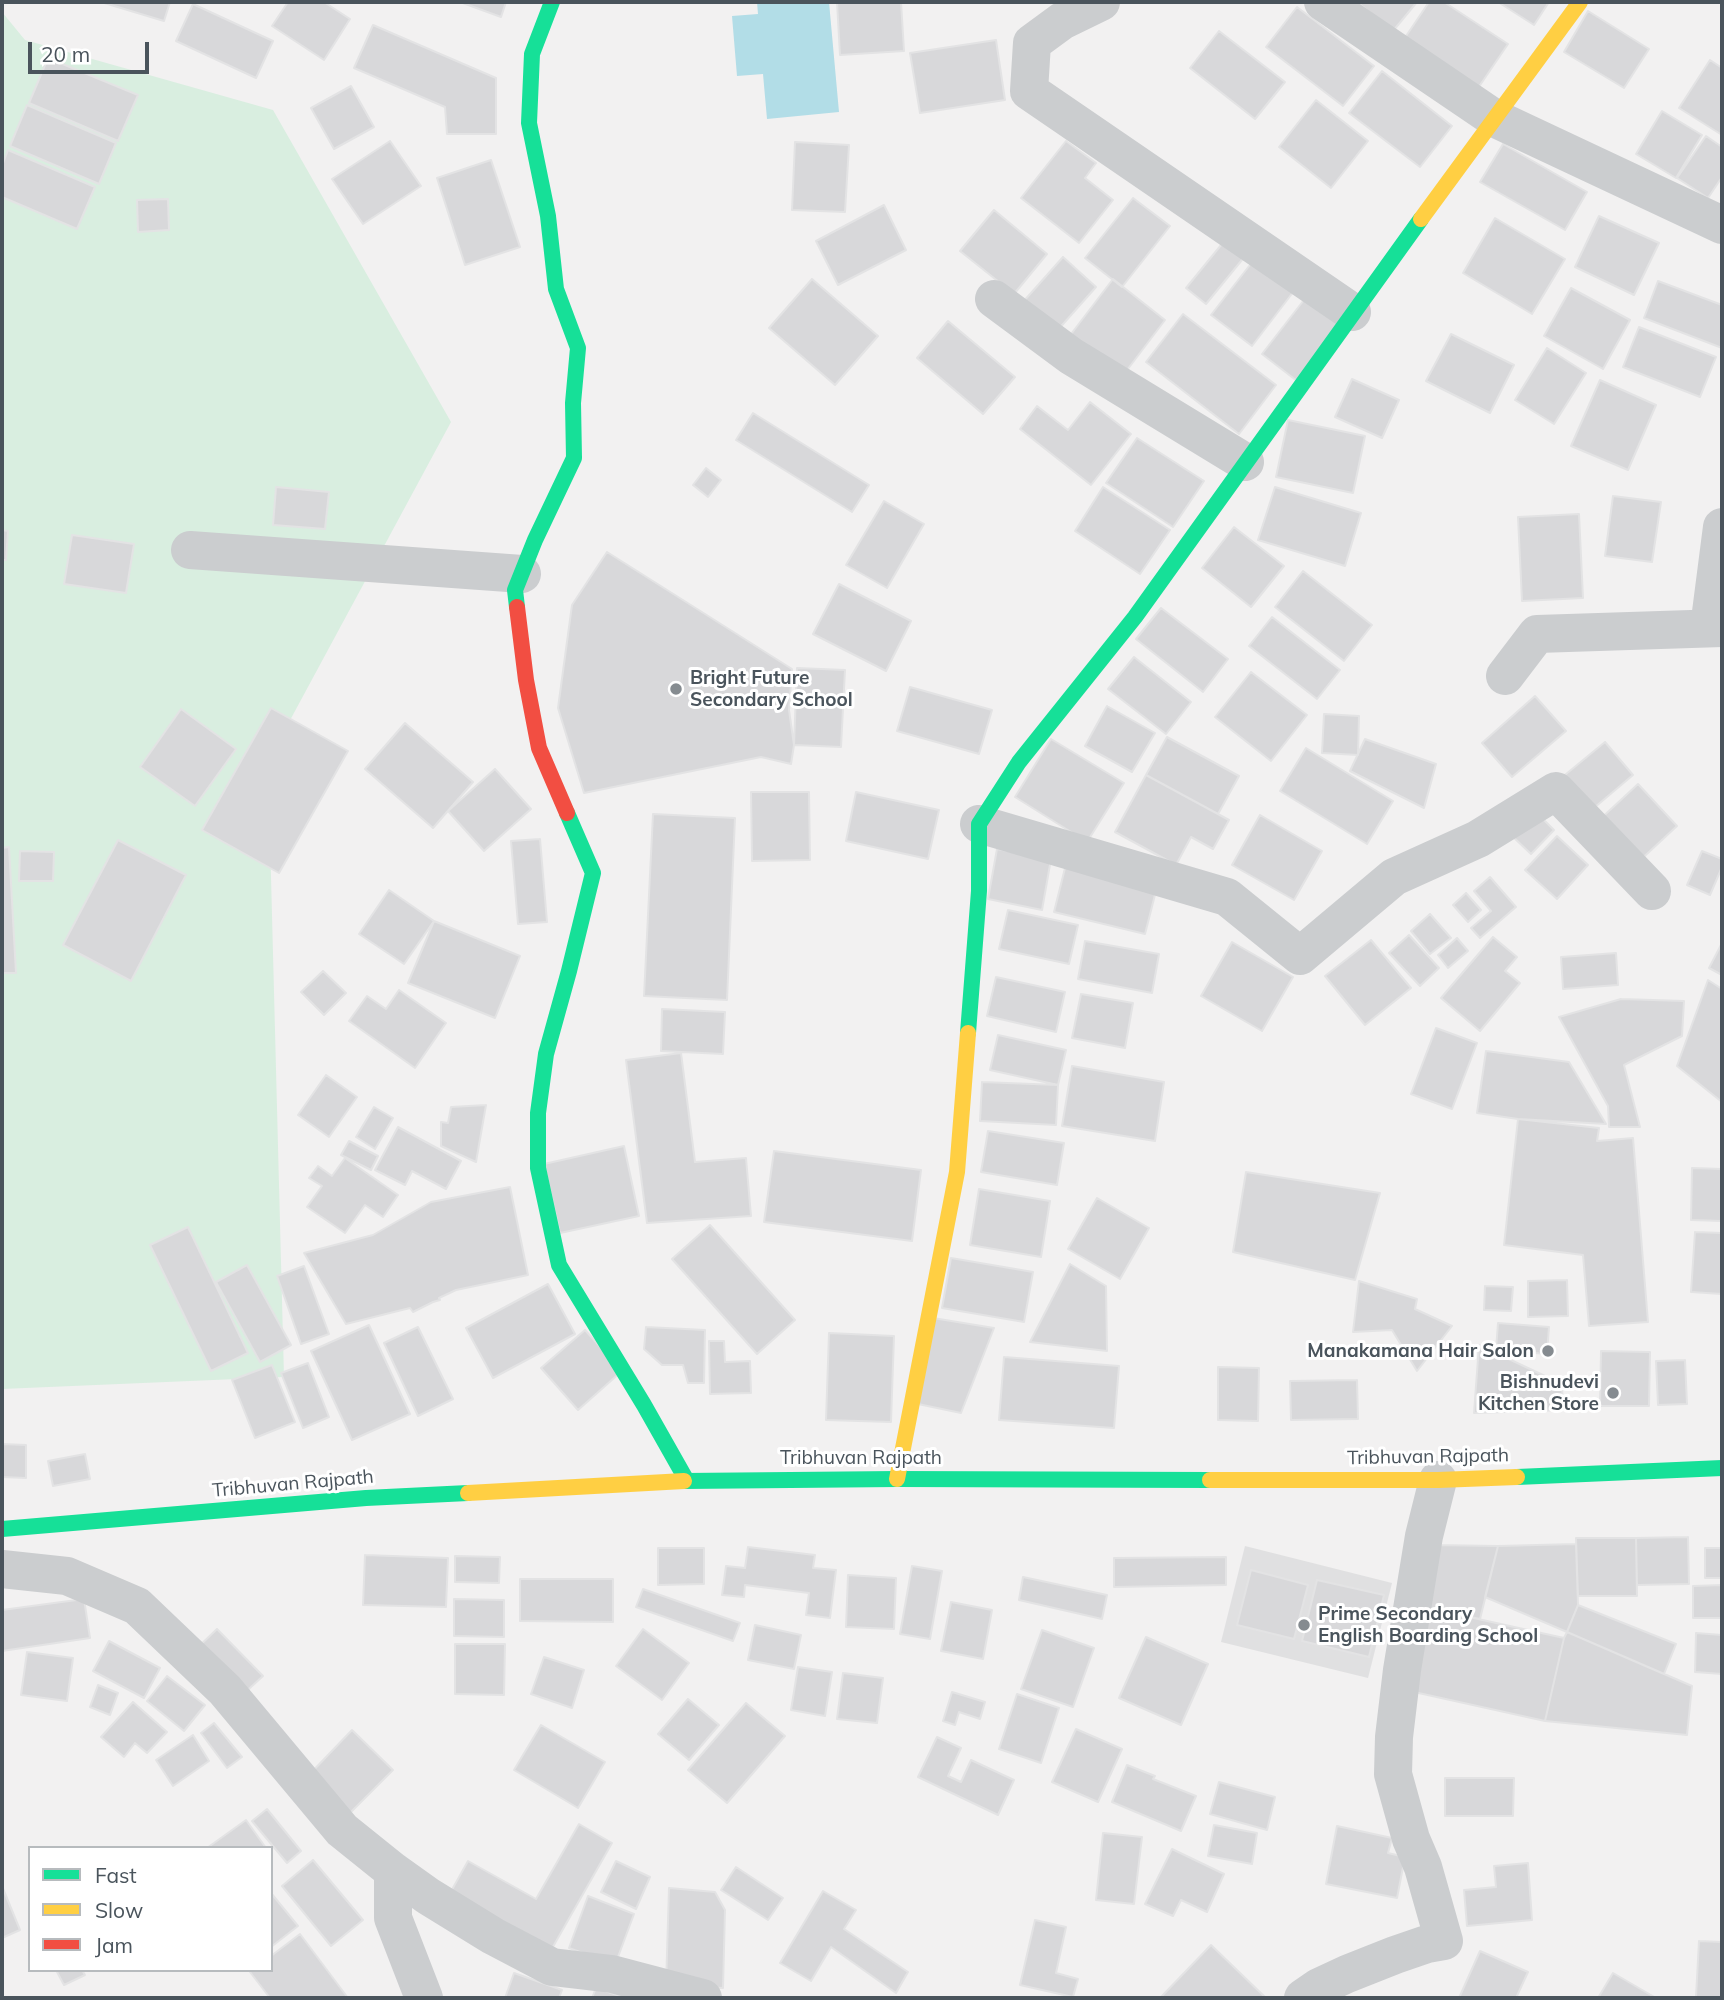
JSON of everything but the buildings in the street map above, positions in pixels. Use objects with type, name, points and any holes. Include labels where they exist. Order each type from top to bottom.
[{"type":"main road","points":[[552,2],[532,54],[529,122],[548,216],[556,289],[578,348],[573,403],[574,458],[535,540],[515,590],[526,680],[539,748],[593,873],[546,1054],[538,1113],[538,1168],[559,1265],[645,1405],[687,1481]]},
{"type":"main road","points":[[897,1479],[957,1172],[979,891],[979,824],[1019,762],[1135,617],[1352,312],[1580,2]]},
{"type":"main road","name":"Tribhuvan Rajpath","points":[[2,1529],[366,1498],[687,1481],[1438,1480],[1722,1468]]},
{"type":"street","points":[[1101,2],[1060,11],[1032,43],[1029,91],[1352,312]]},
{"type":"street","points":[[1323,2],[1494,118],[1722,225]]},
{"type":"street","points":[[994,299],[1070,356],[1245,462]]},
{"type":"street","points":[[1506,676],[1536,634],[1716,628],[1722,527]]},
{"type":"street","points":[[190,550],[522,574]]},
{"type":"street","points":[[979,824],[1227,897],[1300,956],[1394,877],[1478,839],[1556,791],[1652,891]]},
{"type":"street","points":[[1303,1998],[1319,1987],[1383,1959],[1444,1941],[1393,1774],[1394,1737],[1404,1656],[1424,1536],[1438,1480]]},
{"type":"street","points":[[2,1569],[67,1576],[137,1606],[225,1690],[342,1830],[428,1896],[493,1936],[552,1967],[612,1974],[703,1998]]},
{"type":"street","points":[[393,1871],[393,1918],[424,1998]]},
{"type":"shaded area","name":"Prime Secondary English Boarding School","points":[[1245,1546],[1392,1583],[1368,1678],[1221,1642]]},
{"type":"green space","points":[[2,12],[25,40],[273,110],[451,422],[268,761],[284,1377],[2,1389]]},
{"type":"water","points":[[757,2],[829,2],[839,112],[767,119],[763,74],[737,76],[732,16],[758,14]]},
{"type":"traffic: fast","points":[[517,607],[515,590],[535,540],[574,458],[573,403],[578,348],[556,289],[548,216],[529,123],[532,54],[552,2]]},
{"type":"traffic: fast","points":[[968,1033],[979,891],[979,824],[1019,762],[1135,617],[1421,219]]},
{"type":"traffic: fast","points":[[567,813],[593,873],[546,1054],[538,1113],[538,1168],[559,1265],[687,1481]]},
{"type":"traffic: fast","points":[[1517,1477],[1722,1468]]},
{"type":"traffic: fast","points":[[684,1481],[1210,1480]]},
{"type":"traffic: fast","points":[[2,1529],[366,1498],[468,1493]]},
{"type":"traffic: slow","points":[[1421,219],[1580,2]]},
{"type":"traffic: slow","points":[[897,1479],[957,1172],[968,1033]]},
{"type":"traffic: slow","points":[[1210,1480],[1438,1480],[1517,1477]]},
{"type":"traffic: slow","points":[[468,1493],[684,1481]]},
{"type":"traffic: jam","points":[[517,607],[526,680],[539,748],[567,813]]},
{"type":"place","name":"Bright Future Secondary School","points":[[676,689]]},
{"type":"place","name":"Manakamana Hair Salon","points":[[1548,1351]]},
{"type":"place","name":"Bishnudevi Kitchen Store","points":[[1613,1393]]},
{"type":"place","name":"Prime Secondary English Boarding School","points":[[1304,1625]]}]
